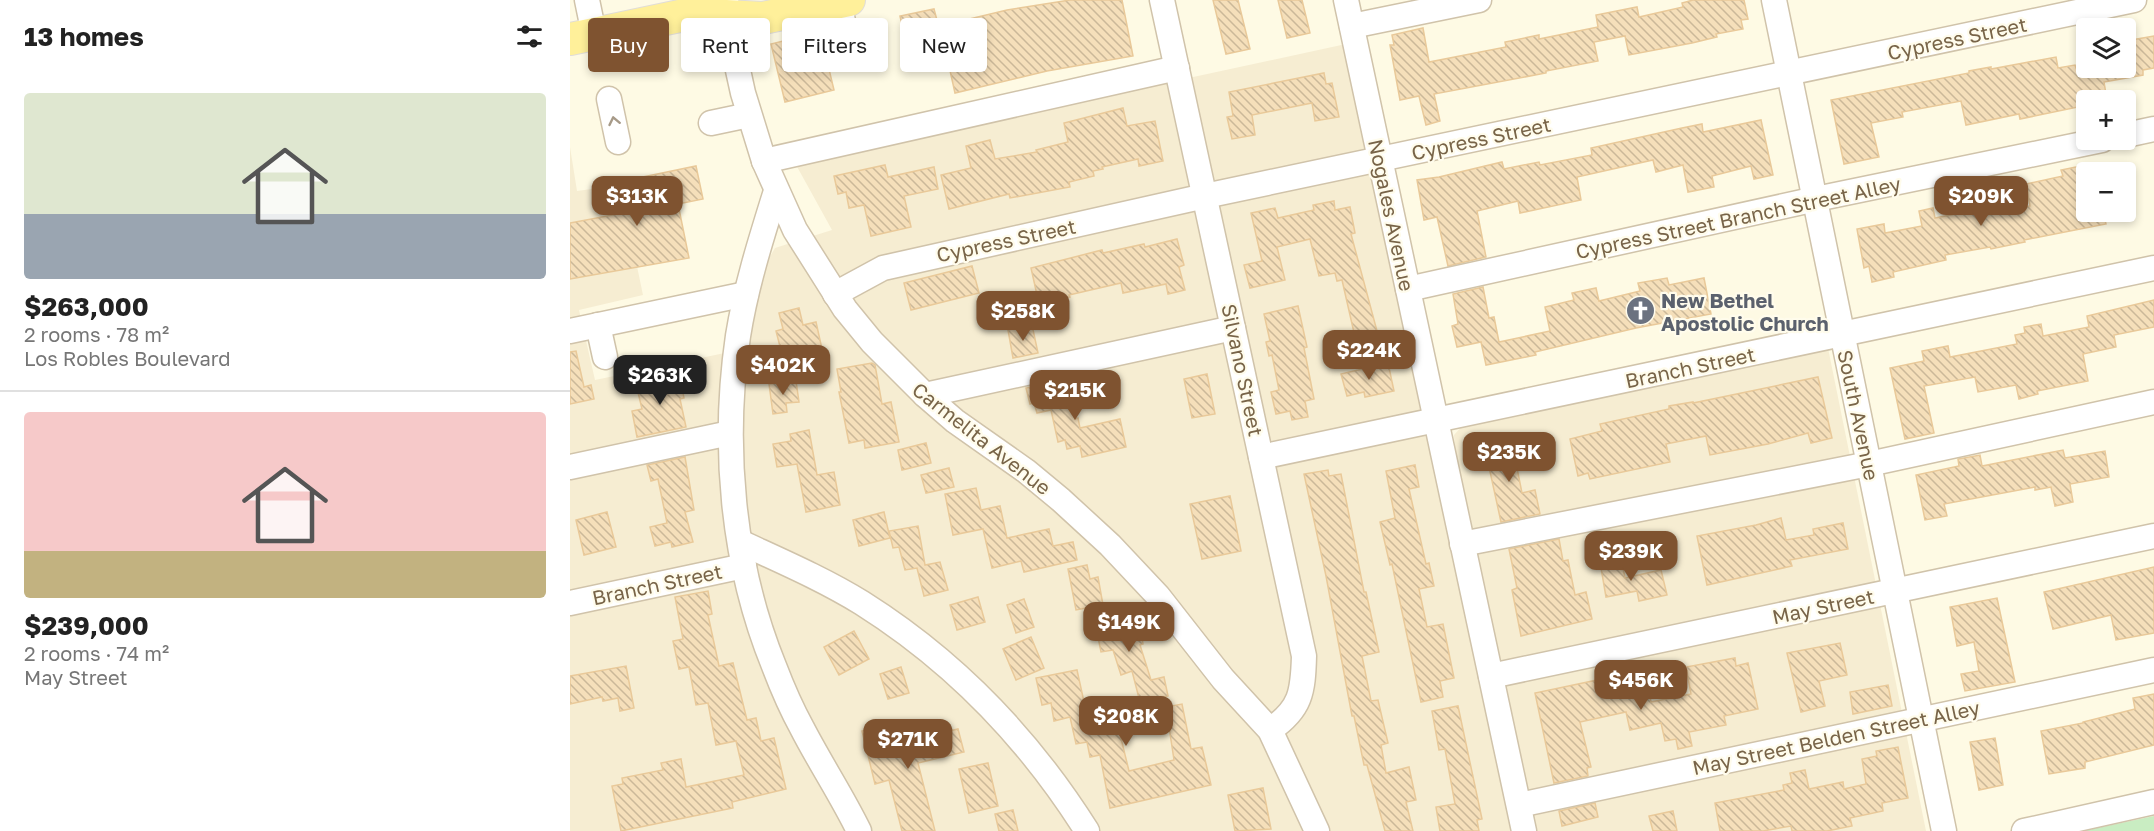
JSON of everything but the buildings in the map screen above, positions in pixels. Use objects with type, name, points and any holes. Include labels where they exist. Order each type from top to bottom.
[{"type":"main road","points":[[582,36],[727,8],[763,18],[844,9]]},
{"type":"street","points":[[582,36],[587,0]]},
{"type":"street","name":"Silvano Street","points":[[1162,0],[1304,656],[1299,697],[1287,718],[1270,730]]},
{"type":"street","name":"Nogales Avenue","points":[[1346,0],[1524,831]]},
{"type":"street","points":[[1352,26],[1479,0]]},
{"type":"street","name":"South Avenue","points":[[1774,0],[1944,831]]},
{"type":"street","name":"Cypress Street","points":[[835,294],[883,268],[1205,196],[2134,0]]},
{"type":"street","name":"Carmelita Avenue","points":[[727,8],[734,52],[749,115],[764,161],[795,230],[835,294],[872,342],[925,396],[1061,500],[1110,545],[1158,596],[1223,679],[1270,730],[1317,831]]},
{"type":"street","points":[[764,161],[1177,69]]},
{"type":"street","points":[[609,99],[618,142]]},
{"type":"street","points":[[711,123],[749,115]]},
{"type":"street","points":[[2136,133],[2154,129]]},
{"type":"street","name":"Cypress Street Branch Street Alley","points":[[1408,289],[1816,199],[2076,145]]},
{"type":"street","points":[[776,191],[746,294],[733,379],[730,433],[732,480],[744,566],[773,665],[801,727],[855,830]]},
{"type":"street","name":"Branch Street","points":[[1261,457],[2154,268]]},
{"type":"street","points":[[570,331],[746,294]]},
{"type":"street","points":[[598,325],[604,357]]},
{"type":"street","points":[[925,396],[1233,328]]},
{"type":"street","points":[[1462,544],[1869,464],[2154,402]]},
{"type":"street","points":[[570,467],[730,433]]},
{"type":"street","name":"May Street","points":[[1491,676],[2154,536]]},
{"type":"street","points":[[740,542],[819,579],[861,603],[940,659],[1010,726],[1041,763],[1087,831]]},
{"type":"street","name":"Branch Street","points":[[570,603],[744,566]]},
{"type":"street","name":"May Street Belden Street Alley","points":[[1519,805],[2154,670]]},
{"type":"street","points":[[2024,831],[2154,802]]},
{"type":"shaded area","points":[[1346,44],[1511,831],[570,831],[570,147],[577,191],[620,185],[643,295],[579,310],[595,380],[744,349],[764,267],[775,248],[832,230],[795,163]]},
{"type":"shaded area","points":[[1828,348],[1926,831],[1534,831],[1455,451],[1454,435],[1465,423]]},
{"type":"green space","points":[[2154,816],[2154,831],[2083,831]]},
{"type":"place","name":"New Bethel Apostolic Church","points":[[1640,311]]}]
